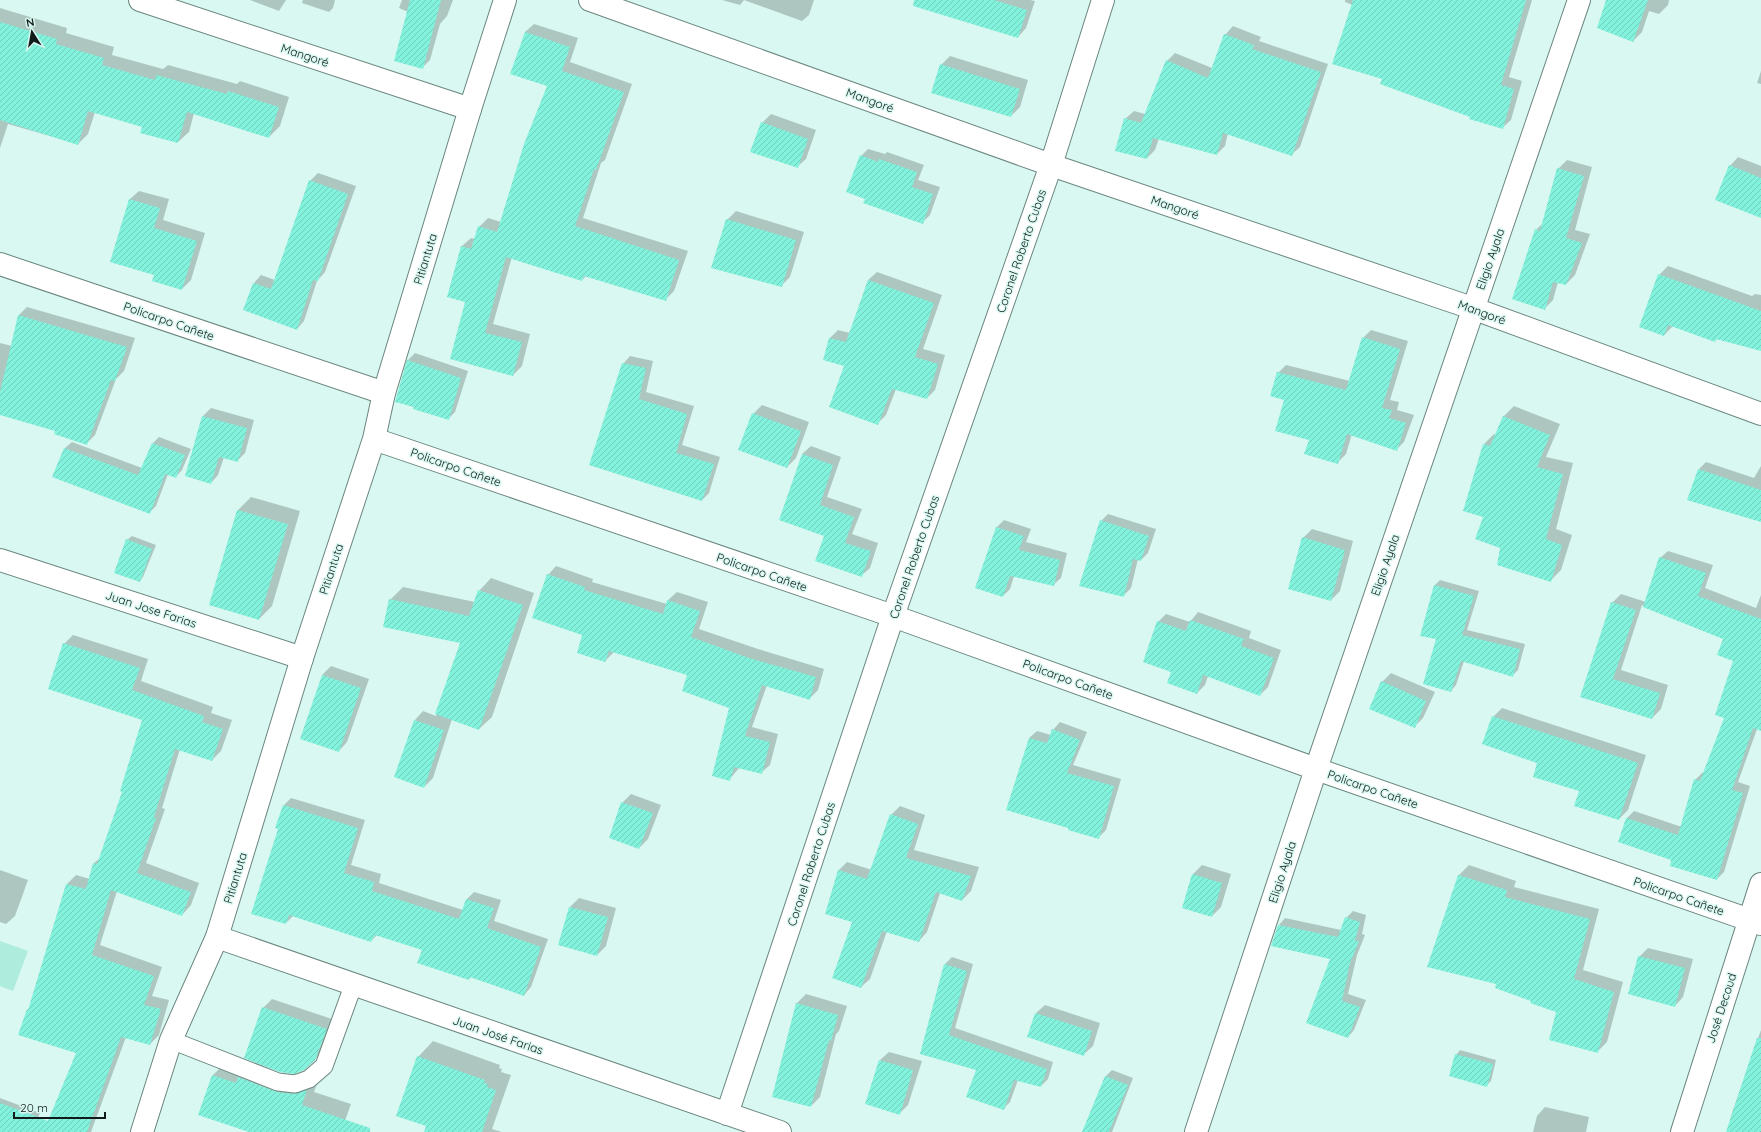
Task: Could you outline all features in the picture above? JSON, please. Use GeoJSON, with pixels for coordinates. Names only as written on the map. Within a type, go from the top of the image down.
{"type":"FeatureCollection","features":[{"type":"Feature","properties":{"kind":"street","name":"Mangoré"},"geometry":{"type":"LineString","coordinates":[[140,0],[470,110]]}},
{"type":"Feature","properties":{"kind":"street","name":"Pitiantuta"},"geometry":{"type":"LineString","coordinates":[[142,1132],[171,1040],[217,937],[302,658],[374,439],[384,393],[505,0]]}},
{"type":"Feature","properties":{"kind":"street","name":"Mangoré"},"geometry":{"type":"LineString","coordinates":[[590,0],[1051,165],[1472,308],[1761,414]]}},
{"type":"Feature","properties":{"kind":"street","name":"Coronel Roberto Cubas"},"geometry":{"type":"LineString","coordinates":[[728,1114],[893,616],[1051,165],[1103,0]]}},
{"type":"Feature","properties":{"kind":"street","name":"Eligio Ayala"},"geometry":{"type":"LineString","coordinates":[[1196,1132],[1316,769],[1472,308],[1579,0]]}},
{"type":"Feature","properties":{"kind":"street","name":"Policarpo Cañete"},"geometry":{"type":"LineString","coordinates":[[0,264],[384,393]]}},
{"type":"Feature","properties":{"kind":"street","name":"Policarpo Cañete"},"geometry":{"type":"LineString","coordinates":[[374,439],[893,616],[1316,769],[1755,922]]}},
{"type":"Feature","properties":{"kind":"street","name":"Juan Jose Farias"},"geometry":{"type":"LineString","coordinates":[[1,564],[302,658]]}},
{"type":"Feature","properties":{"kind":"street","name":"José Decoud"},"geometry":{"type":"LineString","coordinates":[[1682,1132],[1755,922],[1761,884]]}},
{"type":"Feature","properties":{"kind":"street","name":"Juan José Farias"},"geometry":{"type":"LineString","coordinates":[[217,937],[353,986],[780,1132]]}},
{"type":"Feature","properties":{"kind":"lane"},"geometry":{"type":"LineString","coordinates":[[171,1040],[278,1082],[295,1084],[309,1079],[324,1066],[353,986]]}},
{"type":"Feature","properties":{"kind":"green space"},"geometry":{"type":"Polygon","coordinates":[[[0,941],[28,951],[13,991],[0,986],[0,941]]]}},
{"type":"Feature","properties":{"kind":"building"},"geometry":{"type":"Polygon","coordinates":[[[410,0],[441,0],[423,69],[394,61],[410,0]]]}},
{"type":"Feature","properties":{"kind":"building"},"geometry":{"type":"Polygon","coordinates":[[[914,0],[994,0],[1027,10],[1018,38],[913,6],[914,0]]]}},
{"type":"Feature","properties":{"kind":"building"},"geometry":{"type":"Polygon","coordinates":[[[1353,0],[1526,0],[1501,85],[1514,89],[1503,129],[1469,119],[1470,117],[1380,84],[1382,79],[1332,64],[1353,0]]]}},
{"type":"Feature","properties":{"kind":"building"},"geometry":{"type":"Polygon","coordinates":[[[1606,0],[1648,0],[1633,42],[1597,28],[1606,0]]]}},
{"type":"Feature","properties":{"kind":"building"},"geometry":{"type":"Polygon","coordinates":[[[0,22],[57,39],[56,44],[104,58],[102,65],[155,80],[156,75],[227,94],[228,91],[279,107],[269,138],[187,112],[178,143],[140,133],[142,127],[88,111],[78,145],[0,120],[0,22]]]}},
{"type":"Feature","properties":{"kind":"building"},"geometry":{"type":"Polygon","coordinates":[[[525,32],[570,47],[562,71],[624,92],[596,170],[594,169],[575,226],[679,260],[666,301],[584,276],[582,281],[506,257],[485,333],[522,342],[513,376],[450,359],[465,302],[447,297],[461,246],[471,249],[478,226],[497,232],[524,144],[547,86],[510,74],[525,32]]]}},
{"type":"Feature","properties":{"kind":"building"},"geometry":{"type":"Polygon","coordinates":[[[1224,34],[1254,45],[1252,49],[1321,72],[1292,156],[1223,133],[1217,155],[1153,138],[1147,159],[1115,151],[1124,118],[1141,123],[1166,60],[1208,78],[1224,34]]]}},
{"type":"Feature","properties":{"kind":"building"},"geometry":{"type":"Polygon","coordinates":[[[940,64],[1020,89],[1011,117],[931,93],[940,64]]]}},
{"type":"Feature","properties":{"kind":"building"},"geometry":{"type":"Polygon","coordinates":[[[761,122],[808,139],[798,168],[750,152],[761,122]]]}},
{"type":"Feature","properties":{"kind":"building"},"geometry":{"type":"Polygon","coordinates":[[[860,155],[878,162],[879,159],[917,172],[912,187],[933,194],[923,224],[863,203],[865,199],[846,192],[860,155]]]}},
{"type":"Feature","properties":{"kind":"building"},"geometry":{"type":"Polygon","coordinates":[[[1729,165],[1761,178],[1761,218],[1715,200],[1729,165]]]}},
{"type":"Feature","properties":{"kind":"building"},"geometry":{"type":"Polygon","coordinates":[[[1557,168],[1584,176],[1566,238],[1582,243],[1566,285],[1553,282],[1545,310],[1512,299],[1535,229],[1540,231],[1557,168]]]}},
{"type":"Feature","properties":{"kind":"building"},"geometry":{"type":"Polygon","coordinates":[[[309,180],[348,194],[318,281],[313,280],[297,330],[243,310],[253,283],[271,289],[309,180]]]}},
{"type":"Feature","properties":{"kind":"building"},"geometry":{"type":"Polygon","coordinates":[[[129,199],[160,208],[154,228],[197,241],[182,290],[152,281],[154,275],[110,262],[129,199]]]}},
{"type":"Feature","properties":{"kind":"building"},"geometry":{"type":"Polygon","coordinates":[[[726,219],[796,240],[782,287],[711,268],[726,219]]]}},
{"type":"Feature","properties":{"kind":"building"},"geometry":{"type":"Polygon","coordinates":[[[1658,274],[1761,311],[1761,351],[1716,339],[1715,342],[1668,325],[1664,336],[1639,327],[1658,274]]]}},
{"type":"Feature","properties":{"kind":"building"},"geometry":{"type":"Polygon","coordinates":[[[868,280],[934,303],[915,357],[938,364],[927,399],[892,389],[878,425],[829,407],[844,366],[823,360],[829,338],[846,342],[868,280]]]}},
{"type":"Feature","properties":{"kind":"building"},"geometry":{"type":"Polygon","coordinates":[[[18,315],[127,347],[115,381],[111,380],[87,445],[54,434],[55,431],[0,415],[0,392],[18,315]]]}},
{"type":"Feature","properties":{"kind":"building"},"geometry":{"type":"Polygon","coordinates":[[[1362,337],[1400,349],[1382,408],[1392,410],[1389,418],[1406,423],[1397,451],[1347,434],[1338,464],[1304,454],[1309,440],[1275,431],[1284,400],[1270,396],[1277,372],[1346,390],[1362,337]]]}},
{"type":"Feature","properties":{"kind":"building"},"geometry":{"type":"Polygon","coordinates":[[[407,360],[461,378],[449,420],[413,409],[414,407],[395,402],[407,360]]]}},
{"type":"Feature","properties":{"kind":"building"},"geometry":{"type":"Polygon","coordinates":[[[622,363],[646,368],[639,399],[687,414],[676,453],[714,464],[702,501],[589,465],[622,363]]]}},
{"type":"Feature","properties":{"kind":"building"},"geometry":{"type":"Polygon","coordinates":[[[752,413],[801,431],[787,468],[738,450],[752,413]]]}},
{"type":"Feature","properties":{"kind":"building"},"geometry":{"type":"Polygon","coordinates":[[[202,416],[247,428],[238,462],[219,457],[211,484],[185,476],[202,416]]]}},
{"type":"Feature","properties":{"kind":"building"},"geometry":{"type":"Polygon","coordinates":[[[1503,416],[1550,435],[1537,467],[1563,474],[1546,539],[1562,545],[1551,582],[1497,565],[1500,548],[1475,539],[1483,517],[1463,511],[1483,444],[1490,446],[1503,416]]]}},
{"type":"Feature","properties":{"kind":"building"},"geometry":{"type":"Polygon","coordinates":[[[152,443],[185,455],[176,478],[165,474],[150,514],[52,477],[64,448],[138,475],[152,443]]]}},
{"type":"Feature","properties":{"kind":"building"},"geometry":{"type":"Polygon","coordinates":[[[802,454],[833,465],[820,505],[854,517],[845,543],[871,551],[862,577],[815,561],[824,536],[779,520],[802,454]]]}},
{"type":"Feature","properties":{"kind":"building"},"geometry":{"type":"Polygon","coordinates":[[[1698,469],[1761,490],[1761,522],[1687,500],[1698,469]]]}},
{"type":"Feature","properties":{"kind":"building"},"geometry":{"type":"Polygon","coordinates":[[[237,510],[288,524],[259,620],[209,605],[237,510]]]}},
{"type":"Feature","properties":{"kind":"building"},"geometry":{"type":"Polygon","coordinates":[[[1100,520],[1149,536],[1141,561],[1133,559],[1124,597],[1079,586],[1100,520]]]}},
{"type":"Feature","properties":{"kind":"building"},"geometry":{"type":"Polygon","coordinates":[[[996,527],[1024,536],[1019,550],[1060,560],[1054,586],[1010,576],[1003,597],[975,588],[996,527]]]}},
{"type":"Feature","properties":{"kind":"building"},"geometry":{"type":"Polygon","coordinates":[[[1302,537],[1345,550],[1331,601],[1288,589],[1302,537]]]}},
{"type":"Feature","properties":{"kind":"building"},"geometry":{"type":"Polygon","coordinates":[[[126,539],[152,549],[140,582],[114,573],[126,539]]]}},
{"type":"Feature","properties":{"kind":"building"},"geometry":{"type":"Polygon","coordinates":[[[1659,557],[1706,573],[1698,596],[1761,619],[1761,731],[1753,728],[1732,790],[1743,793],[1717,880],[1670,866],[1671,860],[1618,842],[1626,818],[1678,835],[1694,779],[1700,781],[1724,718],[1715,715],[1733,661],[1717,655],[1723,639],[1643,607],[1659,557]]]}},
{"type":"Feature","properties":{"kind":"building"},"geometry":{"type":"Polygon","coordinates":[[[547,574],[585,587],[584,590],[663,614],[667,600],[700,611],[691,637],[749,658],[816,677],[810,700],[762,685],[745,736],[770,742],[762,774],[734,767],[730,781],[712,776],[729,708],[682,691],[687,675],[609,651],[605,662],[577,653],[582,635],[532,618],[547,574]]]}},
{"type":"Feature","properties":{"kind":"building"},"geometry":{"type":"Polygon","coordinates":[[[1434,585],[1474,596],[1462,635],[1520,649],[1513,677],[1461,661],[1451,692],[1423,684],[1436,639],[1420,636],[1434,585]]]}},
{"type":"Feature","properties":{"kind":"building"},"geometry":{"type":"Polygon","coordinates":[[[478,590],[523,605],[479,730],[435,714],[460,643],[383,627],[389,599],[469,616],[478,590]]]}},
{"type":"Feature","properties":{"kind":"building"},"geometry":{"type":"Polygon","coordinates":[[[1611,602],[1636,610],[1613,679],[1660,693],[1652,719],[1580,697],[1611,602]]]}},
{"type":"Feature","properties":{"kind":"building"},"geometry":{"type":"Polygon","coordinates":[[[1190,620],[1244,639],[1241,646],[1274,658],[1260,696],[1203,675],[1197,694],[1167,683],[1171,672],[1143,662],[1157,621],[1186,631],[1190,620]]]}},
{"type":"Feature","properties":{"kind":"building"},"geometry":{"type":"Polygon","coordinates":[[[63,643],[140,668],[132,690],[204,716],[202,722],[223,729],[212,761],[175,749],[154,817],[156,818],[137,873],[191,892],[182,916],[111,890],[92,955],[154,976],[144,1005],[161,1009],[150,1045],[121,1037],[87,1132],[0,1132],[0,1103],[48,1121],[76,1053],[18,1035],[27,1009],[28,1010],[66,884],[86,889],[93,863],[97,864],[122,792],[120,791],[142,720],[48,689],[63,643]]]}},
{"type":"Feature","properties":{"kind":"building"},"geometry":{"type":"Polygon","coordinates":[[[322,675],[361,688],[339,752],[300,739],[322,675]]]}},
{"type":"Feature","properties":{"kind":"building"},"geometry":{"type":"Polygon","coordinates":[[[1381,681],[1426,701],[1415,728],[1369,709],[1381,681]]]}},
{"type":"Feature","properties":{"kind":"building"},"geometry":{"type":"Polygon","coordinates":[[[1492,716],[1638,763],[1619,820],[1574,806],[1579,791],[1533,777],[1537,763],[1482,744],[1492,716]]]}},
{"type":"Feature","properties":{"kind":"building"},"geometry":{"type":"Polygon","coordinates":[[[414,720],[444,730],[424,788],[394,777],[414,720]]]}},
{"type":"Feature","properties":{"kind":"building"},"geometry":{"type":"Polygon","coordinates":[[[1052,729],[1080,740],[1067,773],[1114,786],[1099,839],[1068,830],[1068,828],[1006,810],[1029,738],[1047,743],[1052,729]]]}},
{"type":"Feature","properties":{"kind":"building"},"geometry":{"type":"Polygon","coordinates":[[[621,802],[653,813],[639,849],[609,838],[621,802]]]}},
{"type":"Feature","properties":{"kind":"building"},"geometry":{"type":"Polygon","coordinates":[[[283,805],[358,828],[344,873],[374,882],[372,891],[459,919],[466,899],[494,908],[487,928],[541,947],[524,996],[470,977],[469,980],[417,963],[422,950],[375,935],[371,942],[289,915],[286,924],[251,914],[278,829],[275,828],[283,805]]]}},
{"type":"Feature","properties":{"kind":"building"},"geometry":{"type":"Polygon","coordinates":[[[890,814],[918,824],[906,858],[971,876],[962,901],[936,892],[919,942],[882,931],[861,988],[832,978],[852,922],[825,914],[838,870],[867,879],[890,814]]]}},
{"type":"Feature","properties":{"kind":"building"},"geometry":{"type":"Polygon","coordinates":[[[1192,874],[1222,883],[1212,917],[1182,908],[1192,874]]]}},
{"type":"Feature","properties":{"kind":"building"},"geometry":{"type":"Polygon","coordinates":[[[1458,875],[1507,890],[1505,897],[1590,919],[1574,979],[1614,992],[1598,1053],[1549,1040],[1556,1012],[1495,988],[1496,984],[1427,967],[1458,875]]]}},
{"type":"Feature","properties":{"kind":"building"},"geometry":{"type":"Polygon","coordinates":[[[569,907],[608,917],[597,956],[558,945],[569,907]]]}},
{"type":"Feature","properties":{"kind":"building"},"geometry":{"type":"Polygon","coordinates":[[[1345,917],[1360,922],[1355,941],[1359,941],[1350,963],[1342,1001],[1360,1007],[1348,1038],[1306,1023],[1330,959],[1271,946],[1278,925],[1338,937],[1345,917]]]}},
{"type":"Feature","properties":{"kind":"building"},"geometry":{"type":"Polygon","coordinates":[[[1638,956],[1685,968],[1675,1007],[1628,994],[1638,956]]]}},
{"type":"Feature","properties":{"kind":"building"},"geometry":{"type":"Polygon","coordinates":[[[944,964],[967,971],[949,1035],[1047,1069],[1041,1087],[1014,1080],[1004,1110],[966,1097],[976,1070],[920,1054],[944,964]]]}},
{"type":"Feature","properties":{"kind":"building"},"geometry":{"type":"Polygon","coordinates":[[[796,1003],[838,1015],[831,1041],[829,1040],[811,1107],[772,1097],[796,1003]]]}},
{"type":"Feature","properties":{"kind":"building"},"geometry":{"type":"Polygon","coordinates":[[[262,1007],[327,1029],[315,1060],[304,1070],[294,1074],[280,1072],[244,1058],[262,1007]]]}},
{"type":"Feature","properties":{"kind":"building"},"geometry":{"type":"Polygon","coordinates":[[[1035,1013],[1092,1031],[1084,1056],[1027,1037],[1035,1013]]]}},
{"type":"Feature","properties":{"kind":"building"},"geometry":{"type":"Polygon","coordinates":[[[1757,1038],[1761,1038],[1761,1132],[1726,1132],[1757,1038]]]}},
{"type":"Feature","properties":{"kind":"building"},"geometry":{"type":"Polygon","coordinates":[[[1455,1054],[1493,1064],[1487,1087],[1449,1076],[1455,1054]]]}},
{"type":"Feature","properties":{"kind":"building"},"geometry":{"type":"Polygon","coordinates":[[[417,1056],[485,1080],[484,1083],[488,1084],[487,1087],[496,1090],[482,1132],[424,1132],[426,1126],[396,1116],[417,1056]]]}},
{"type":"Feature","properties":{"kind":"building"},"geometry":{"type":"Polygon","coordinates":[[[879,1060],[913,1070],[900,1115],[865,1104],[879,1060]]]}},
{"type":"Feature","properties":{"kind":"building"},"geometry":{"type":"Polygon","coordinates":[[[212,1075],[236,1083],[238,1077],[277,1092],[294,1094],[307,1090],[302,1105],[370,1128],[370,1132],[249,1132],[198,1115],[212,1075]]]}},
{"type":"Feature","properties":{"kind":"building"},"geometry":{"type":"Polygon","coordinates":[[[1105,1076],[1128,1085],[1109,1132],[1082,1132],[1105,1076]]]}}]}
